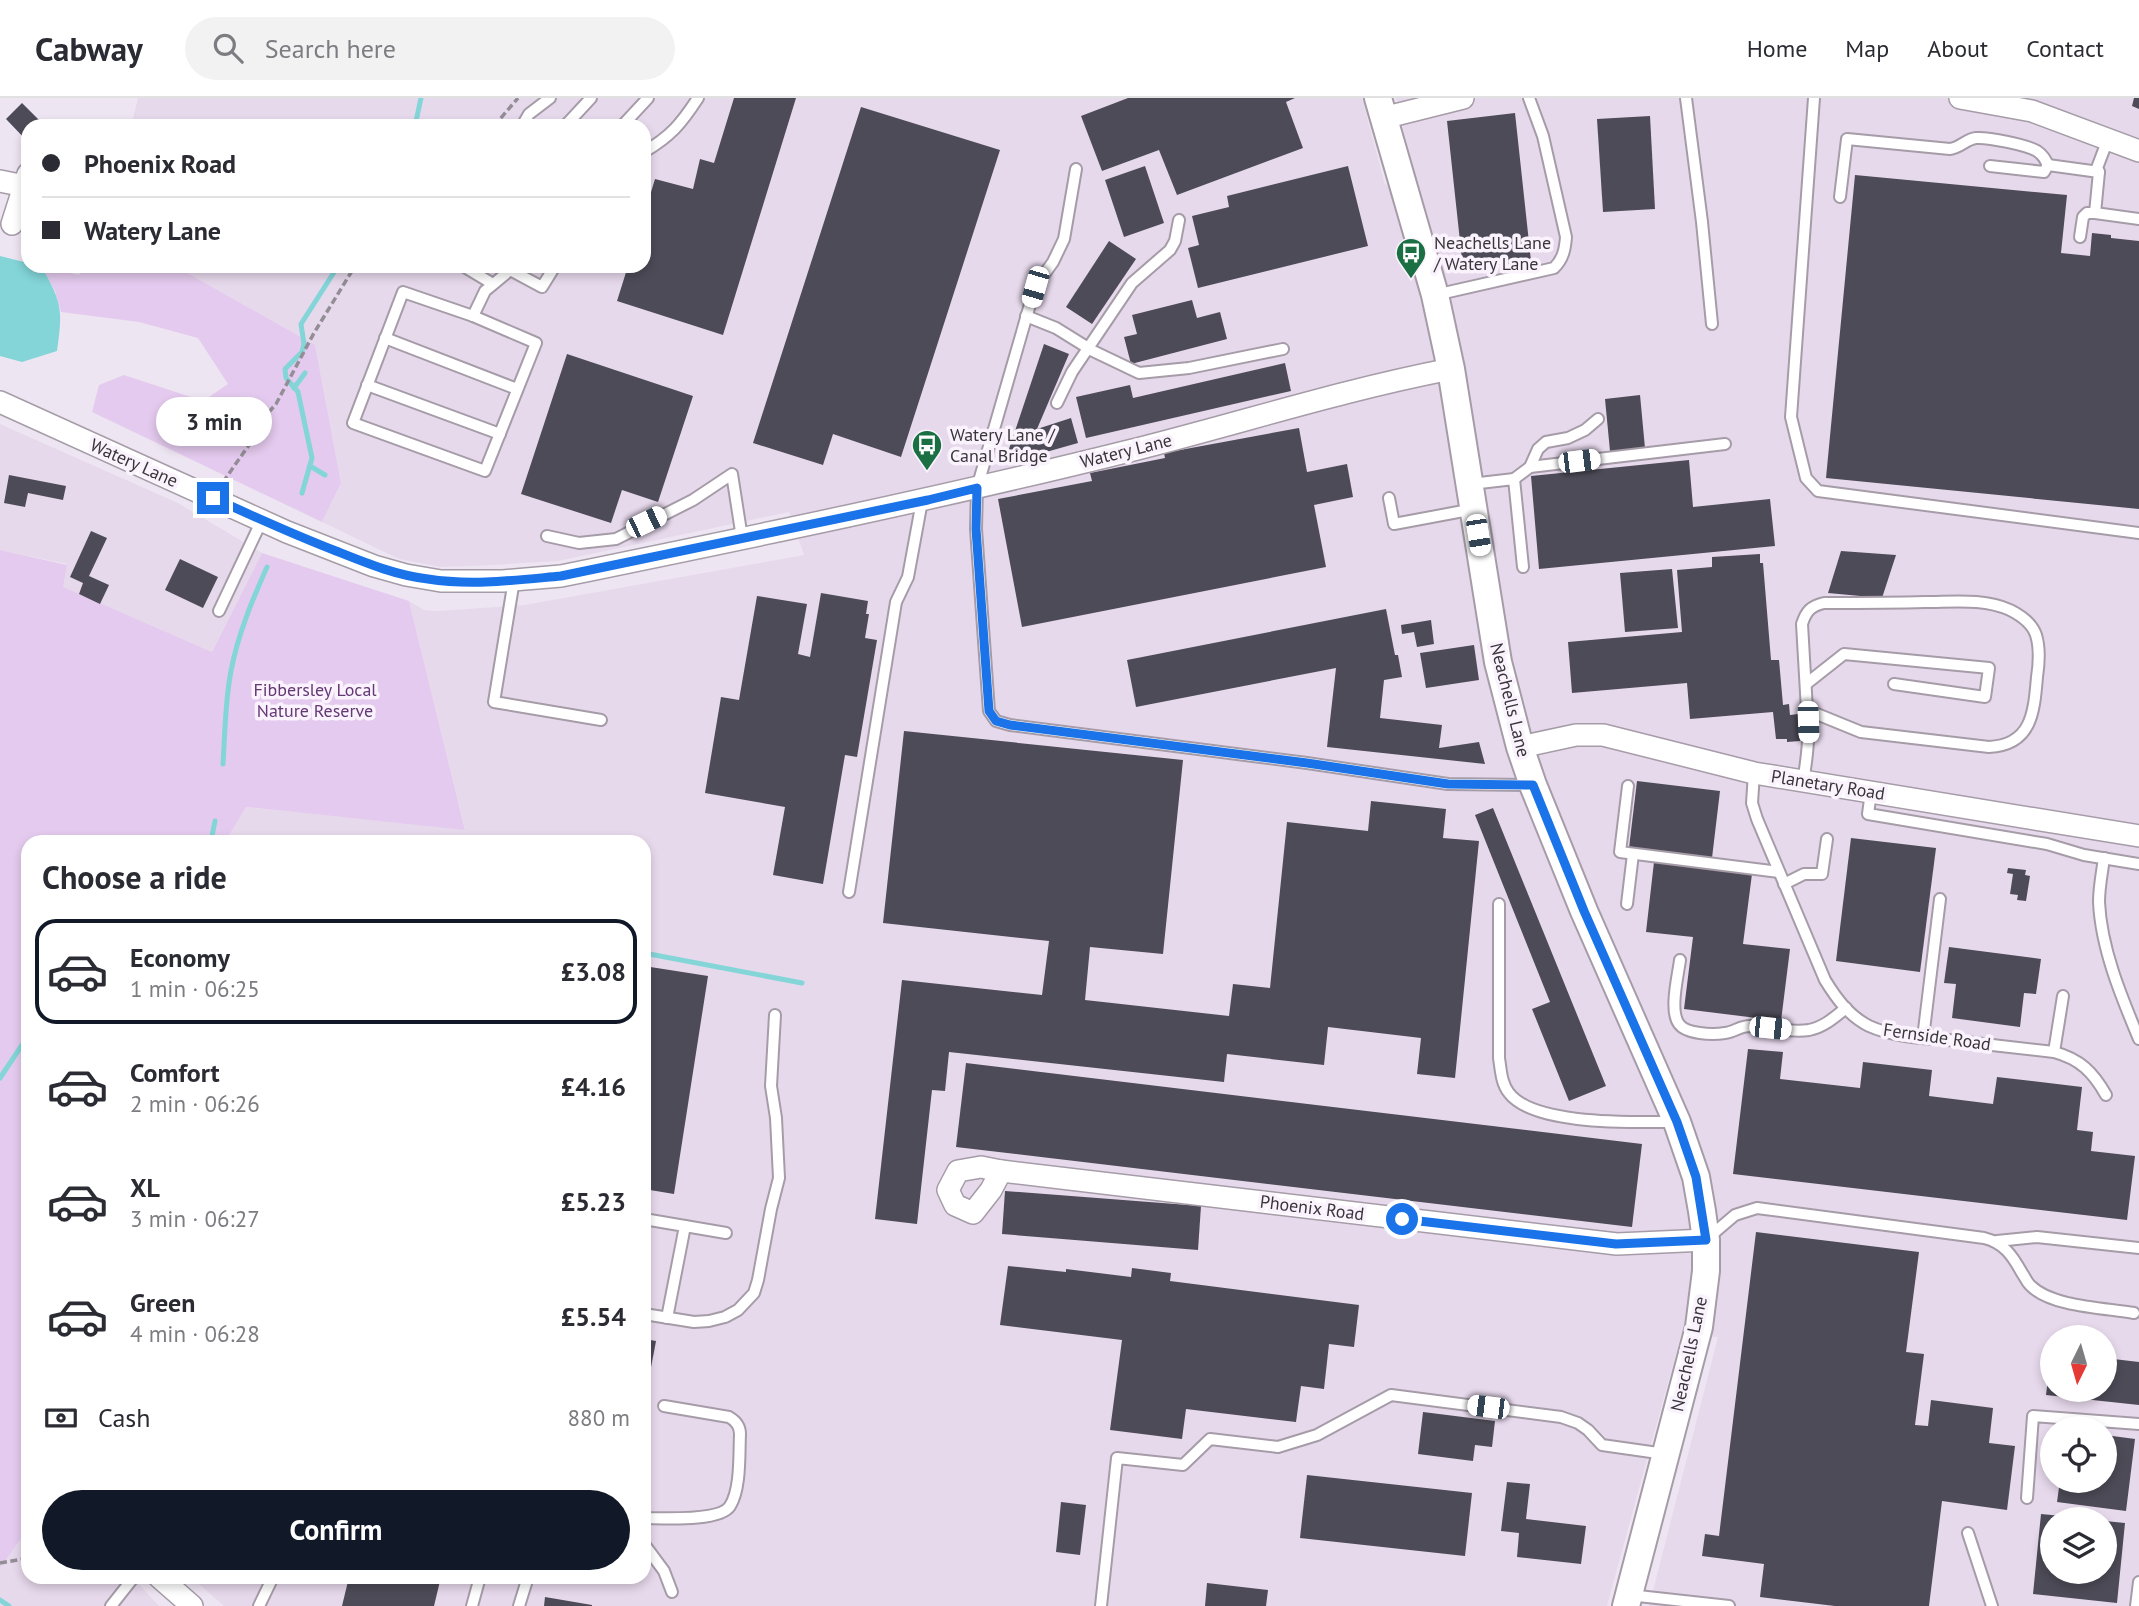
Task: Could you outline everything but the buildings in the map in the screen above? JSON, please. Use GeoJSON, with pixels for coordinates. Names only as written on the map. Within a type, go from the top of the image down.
{"type":"FeatureCollection","features":[{"type":"Feature","properties":{"kind":"street"},"geometry":{"type":"LineString","coordinates":[[1380,108],[1463,98]]}},
{"type":"Feature","properties":{"kind":"street"},"geometry":{"type":"LineString","coordinates":[[1960,98],[2032,111],[2139,151]]}},
{"type":"Feature","properties":{"kind":"street","name":"Neachells Lane"},"geometry":{"type":"LineString","coordinates":[[1380,108],[1434,295],[1451,369],[1498,662],[1520,747],[1584,911],[1677,1122],[1696,1177],[1706,1240],[1706,1271],[1699,1326],[1628,1601]]}},
{"type":"Feature","properties":{"kind":"street"},"geometry":{"type":"LineString","coordinates":[[0,181],[21,180]]}},
{"type":"Feature","properties":{"kind":"street"},"geometry":{"type":"LineString","coordinates":[[12,224],[21,196]]}},
{"type":"Feature","properties":{"kind":"street","name":"Watery Lane"},"geometry":{"type":"LineString","coordinates":[[0,402],[262,520],[374,566],[441,581],[513,580],[561,576],[922,501],[1132,450],[1385,381],[1451,369]]}},
{"type":"Feature","properties":{"kind":"street","name":"Planetary Road"},"geometry":{"type":"LineString","coordinates":[[1520,747],[1576,735],[1603,735],[1754,773],[2139,836]]}},
{"type":"Feature","properties":{"kind":"street","name":"Phoenix Road"},"geometry":{"type":"LineString","coordinates":[[1001,1171],[1616,1244],[1706,1240]]}},
{"type":"Feature","properties":{"kind":"street"},"geometry":{"type":"LineString","coordinates":[[167,1584],[192,1606]]}},
{"type":"Feature","properties":{"kind":"lane"},"geometry":{"type":"LineString","coordinates":[[526,119],[550,98]]}},
{"type":"Feature","properties":{"kind":"lane"},"geometry":{"type":"LineString","coordinates":[[572,119],[591,98]]}},
{"type":"Feature","properties":{"kind":"lane"},"geometry":{"type":"LineString","coordinates":[[629,119],[649,98]]}},
{"type":"Feature","properties":{"kind":"lane"},"geometry":{"type":"LineString","coordinates":[[651,148],[675,131],[698,98]]}},
{"type":"Feature","properties":{"kind":"lane"},"geometry":{"type":"LineString","coordinates":[[1434,295],[1554,268],[1561,261],[1566,237],[1542,136],[1529,98]]}},
{"type":"Feature","properties":{"kind":"lane"},"geometry":{"type":"LineString","coordinates":[[1686,98],[1712,324]]}},
{"type":"Feature","properties":{"kind":"lane"},"geometry":{"type":"LineString","coordinates":[[1814,98],[1791,417],[1806,478],[1818,491],[2139,533]]}},
{"type":"Feature","properties":{"kind":"lane"},"geometry":{"type":"LineString","coordinates":[[1840,197],[1847,139],[1957,149],[1976,138],[1987,139],[2036,150],[2048,165],[2044,172],[1990,166]]}},
{"type":"Feature","properties":{"kind":"lane"},"geometry":{"type":"LineString","coordinates":[[2095,213],[2098,168],[2108,139]]}},
{"type":"Feature","properties":{"kind":"lane"},"geometry":{"type":"LineString","coordinates":[[2048,165],[2099,172]]}},
{"type":"Feature","properties":{"kind":"lane"},"geometry":{"type":"LineString","coordinates":[[1076,169],[1064,239],[1053,262],[1035,287],[977,488],[976,529],[989,711],[996,721],[1448,784],[1533,785]]}},
{"type":"Feature","properties":{"kind":"lane"},"geometry":{"type":"LineString","coordinates":[[2080,236],[2083,217],[2087,213],[2139,219]]}},
{"type":"Feature","properties":{"kind":"lane"},"geometry":{"type":"LineString","coordinates":[[1057,403],[1072,372],[1132,283],[1170,250],[1175,241],[1178,220]]}},
{"type":"Feature","properties":{"kind":"lane"},"geometry":{"type":"LineString","coordinates":[[477,273],[493,284]]}},
{"type":"Feature","properties":{"kind":"lane"},"geometry":{"type":"LineString","coordinates":[[473,316],[485,291],[507,273]]}},
{"type":"Feature","properties":{"kind":"lane"},"geometry":{"type":"LineString","coordinates":[[521,273],[542,287],[551,273]]}},
{"type":"Feature","properties":{"kind":"lane"},"geometry":{"type":"LineString","coordinates":[[403,292],[473,316],[536,343],[485,471],[353,423],[403,292]]}},
{"type":"Feature","properties":{"kind":"lane"},"geometry":{"type":"LineString","coordinates":[[1026,316],[1056,328],[1088,348],[1139,373],[1189,368],[1283,349]]}},
{"type":"Feature","properties":{"kind":"lane"},"geometry":{"type":"LineString","coordinates":[[385,338],[517,389]]}},
{"type":"Feature","properties":{"kind":"lane"},"geometry":{"type":"LineString","coordinates":[[367,385],[500,434]]}},
{"type":"Feature","properties":{"kind":"lane"},"geometry":{"type":"LineString","coordinates":[[1390,498],[1394,524],[1472,496],[1514,479],[1530,467],[1538,449],[1546,442],[1568,438],[1585,430],[1598,419]]}},
{"type":"Feature","properties":{"kind":"lane"},"geometry":{"type":"LineString","coordinates":[[1530,467],[1725,444]]}},
{"type":"Feature","properties":{"kind":"lane"},"geometry":{"type":"LineString","coordinates":[[547,536],[579,543],[616,539],[693,500],[732,474],[741,538]]}},
{"type":"Feature","properties":{"kind":"lane"},"geometry":{"type":"LineString","coordinates":[[1514,479],[1523,567]]}},
{"type":"Feature","properties":{"kind":"lane"},"geometry":{"type":"LineString","coordinates":[[849,892],[896,602],[908,577],[922,501]]}},
{"type":"Feature","properties":{"kind":"lane"},"geometry":{"type":"LineString","coordinates":[[219,611],[262,520]]}},
{"type":"Feature","properties":{"kind":"lane"},"geometry":{"type":"LineString","coordinates":[[513,580],[494,702],[601,720]]}},
{"type":"Feature","properties":{"kind":"lane"},"geometry":{"type":"LineString","coordinates":[[1803,782],[1809,737],[1807,710],[1802,624],[1810,608],[1824,603],[1972,602],[2008,609],[2030,624],[2036,634],[2039,664],[2033,713],[2021,735],[2002,746],[1989,747],[1861,732],[1807,710]]}},
{"type":"Feature","properties":{"kind":"lane"},"geometry":{"type":"LineString","coordinates":[[1806,684],[1844,654],[1989,668],[1985,697],[1894,684]]}},
{"type":"Feature","properties":{"kind":"lane","name":"Fernside Road"},"geometry":{"type":"LineString","coordinates":[[1754,773],[1752,803],[1779,872],[1825,980],[1846,1008],[1867,1025],[1886,1032],[2069,1056],[2084,1065],[2106,1095]]}},
{"type":"Feature","properties":{"kind":"lane"},"geometry":{"type":"LineString","coordinates":[[1628,786],[1620,852],[1779,872]]}},
{"type":"Feature","properties":{"kind":"lane"},"geometry":{"type":"LineString","coordinates":[[1871,792],[1868,814],[2047,844],[2100,858],[2139,864]]}},
{"type":"Feature","properties":{"kind":"lane"},"geometry":{"type":"LineString","coordinates":[[2100,830],[2099,903],[2105,943],[2139,1039]]}},
{"type":"Feature","properties":{"kind":"lane"},"geometry":{"type":"LineString","coordinates":[[1784,884],[1804,874],[1822,874],[1827,839]]}},
{"type":"Feature","properties":{"kind":"lane"},"geometry":{"type":"LineString","coordinates":[[1627,904],[1633,854]]}},
{"type":"Feature","properties":{"kind":"lane"},"geometry":{"type":"LineString","coordinates":[[1923,1038],[1940,899]]}},
{"type":"Feature","properties":{"kind":"lane"},"geometry":{"type":"LineString","coordinates":[[1499,904],[1499,1058],[1502,1079],[1511,1097],[1537,1112],[1617,1123],[1677,1122]]}},
{"type":"Feature","properties":{"kind":"lane"},"geometry":{"type":"LineString","coordinates":[[1680,960],[1674,1011],[1681,1027],[1689,1031],[1728,1033],[1746,1026],[1793,1031],[1811,1030],[1829,1022],[1846,1008]]}},
{"type":"Feature","properties":{"kind":"lane"},"geometry":{"type":"LineString","coordinates":[[2054,1052],[2063,996]]}},
{"type":"Feature","properties":{"kind":"lane"},"geometry":{"type":"LineString","coordinates":[[651,1315],[694,1322],[709,1321],[738,1310],[754,1293],[779,1178],[776,1118],[771,1086],[775,1015]]}},
{"type":"Feature","properties":{"kind":"lane"},"geometry":{"type":"LineString","coordinates":[[1706,1240],[1735,1214],[1757,1208],[1997,1241],[2037,1237],[2139,1248]]}},
{"type":"Feature","properties":{"kind":"lane"},"geometry":{"type":"LineString","coordinates":[[651,1220],[726,1233]]}},
{"type":"Feature","properties":{"kind":"lane"},"geometry":{"type":"LineString","coordinates":[[667,1318],[685,1226]]}},
{"type":"Feature","properties":{"kind":"lane"},"geometry":{"type":"LineString","coordinates":[[1997,1241],[2006,1248],[2030,1286],[2042,1294],[2060,1301],[2134,1313]]}},
{"type":"Feature","properties":{"kind":"lane"},"geometry":{"type":"LineString","coordinates":[[1101,1606],[1117,1458],[1183,1465],[1210,1439],[1278,1447],[1317,1435],[1391,1395],[1562,1417],[1588,1430],[1602,1445],[1665,1454]]}},
{"type":"Feature","properties":{"kind":"lane"},"geometry":{"type":"LineString","coordinates":[[651,1518],[718,1513],[731,1505],[737,1486],[740,1434],[738,1424],[729,1418],[664,1406]]}},
{"type":"Feature","properties":{"kind":"lane"},"geometry":{"type":"LineString","coordinates":[[2027,1498],[2033,1416],[2139,1424]]}},
{"type":"Feature","properties":{"kind":"lane"},"geometry":{"type":"LineString","coordinates":[[1968,1533],[1992,1606]]}},
{"type":"Feature","properties":{"kind":"lane"},"geometry":{"type":"LineString","coordinates":[[651,1553],[664,1571],[672,1592]]}},
{"type":"Feature","properties":{"kind":"lane"},"geometry":{"type":"LineString","coordinates":[[2136,1606],[2139,1581]]}},
{"type":"Feature","properties":{"kind":"lane"},"geometry":{"type":"LineString","coordinates":[[111,1606],[128,1584]]}},
{"type":"Feature","properties":{"kind":"lane"},"geometry":{"type":"LineString","coordinates":[[260,1606],[270,1584]]}},
{"type":"Feature","properties":{"kind":"lane"},"geometry":{"type":"LineString","coordinates":[[472,1606],[478,1584]]}},
{"type":"Feature","properties":{"kind":"lane"},"geometry":{"type":"LineString","coordinates":[[519,1606],[526,1584]]}},
{"type":"Feature","properties":{"kind":"lane"},"geometry":{"type":"LineString","coordinates":[[1628,1601],[1729,1606]]}},
{"type":"Feature","properties":{"kind":"path"},"geometry":{"type":"LineString","coordinates":[[500,119],[518,98]]}},
{"type":"Feature","properties":{"kind":"path"},"geometry":{"type":"LineString","coordinates":[[222,483],[256,435],[261,421],[276,404],[314,333],[351,273]]}},
{"type":"Feature","properties":{"kind":"path"},"geometry":{"type":"LineString","coordinates":[[0,1563],[21,1559]]}},
{"type":"Feature","properties":{"kind":"shaded area"},"geometry":{"type":"Polygon","coordinates":[[[138,98],[1362,98],[1385,185],[1414,175],[1396,98],[2139,98],[2139,1606],[1649,1606],[1718,1337],[1681,1335],[1607,1606],[224,1606],[199,1584],[651,1584],[651,835],[229,835],[245,807],[465,829],[409,601],[424,610],[437,611],[524,605],[804,555],[789,512],[558,561],[440,567],[399,559],[322,522],[341,483],[315,345],[187,273],[651,273],[651,119],[133,119],[138,98]]]}},
{"type":"Feature","properties":{"kind":"shaded area"},"geometry":{"type":"Polygon","coordinates":[[[0,424],[178,503],[262,553],[212,652],[62,587],[67,564],[0,550],[0,424]]]}},
{"type":"Feature","properties":{"kind":"shaded area"},"geometry":{"type":"Polygon","coordinates":[[[21,1539],[21,1584],[139,1584],[159,1606],[0,1606],[0,1568],[21,1539]]]}},
{"type":"Feature","properties":{"kind":"green space"},"geometry":{"type":"Polygon","coordinates":[[[45,273],[187,273],[315,345],[341,483],[322,522],[92,412],[99,385],[124,375],[203,401],[228,384],[198,338],[139,322],[61,312],[55,291],[45,273]]]}},
{"type":"Feature","properties":{"kind":"green space","name":"Fibbersley Local Nature Reserve"},"geometry":{"type":"Polygon","coordinates":[[[0,550],[67,565],[63,587],[212,652],[262,553],[409,601],[465,830],[246,807],[229,835],[21,835],[21,1539],[0,1568],[0,550]]]}},
{"type":"Feature","properties":{"kind":"water"},"geometry":{"type":"Polygon","coordinates":[[[0,256],[21,261],[21,273],[45,273],[57,298],[60,325],[57,351],[22,362],[0,356],[0,256]]]}},
{"type":"Feature","properties":{"kind":"waterway"},"geometry":{"type":"LineString","coordinates":[[416,119],[421,98]]}},
{"type":"Feature","properties":{"kind":"waterway"},"geometry":{"type":"LineString","coordinates":[[302,493],[312,458],[298,392],[286,378],[285,369],[302,352],[304,344],[301,324],[334,273]]}},
{"type":"Feature","properties":{"kind":"waterway"},"geometry":{"type":"LineString","coordinates":[[294,388],[305,373]]}},
{"type":"Feature","properties":{"kind":"waterway"},"geometry":{"type":"LineString","coordinates":[[310,466],[325,475]]}},
{"type":"Feature","properties":{"kind":"waterway"},"geometry":{"type":"LineString","coordinates":[[223,764],[228,694],[234,657],[246,618],[267,567]]}},
{"type":"Feature","properties":{"kind":"waterway"},"geometry":{"type":"LineString","coordinates":[[212,835],[215,821]]}},
{"type":"Feature","properties":{"kind":"waterway"},"geometry":{"type":"LineString","coordinates":[[651,954],[802,983]]}},
{"type":"Feature","properties":{"kind":"waterway"},"geometry":{"type":"LineString","coordinates":[[0,1078],[21,1046]]}},
{"type":"Feature","properties":{"kind":"waterway"},"geometry":{"type":"LineString","coordinates":[[0,1600],[9,1606]]}},
{"type":"Feature","properties":{"kind":"place","name":"Neachells Lane / Watery Lane"},"geometry":{"type":"Point","coordinates":[1411,280]}},
{"type":"Feature","properties":{"kind":"place","name":"Watery Lane / Canal Bridge"},"geometry":{"type":"Point","coordinates":[927,472]}},
{"type":"Feature","properties":{"kind":"route"},"geometry":{"type":"LineString","coordinates":[[213,498],[374,566],[427,579],[468,582],[561,576],[977,488],[976,529],[989,711],[996,721],[1448,784],[1533,785],[1584,911],[1677,1122],[1696,1177],[1706,1240],[1616,1244],[1402,1219]]}}]}
